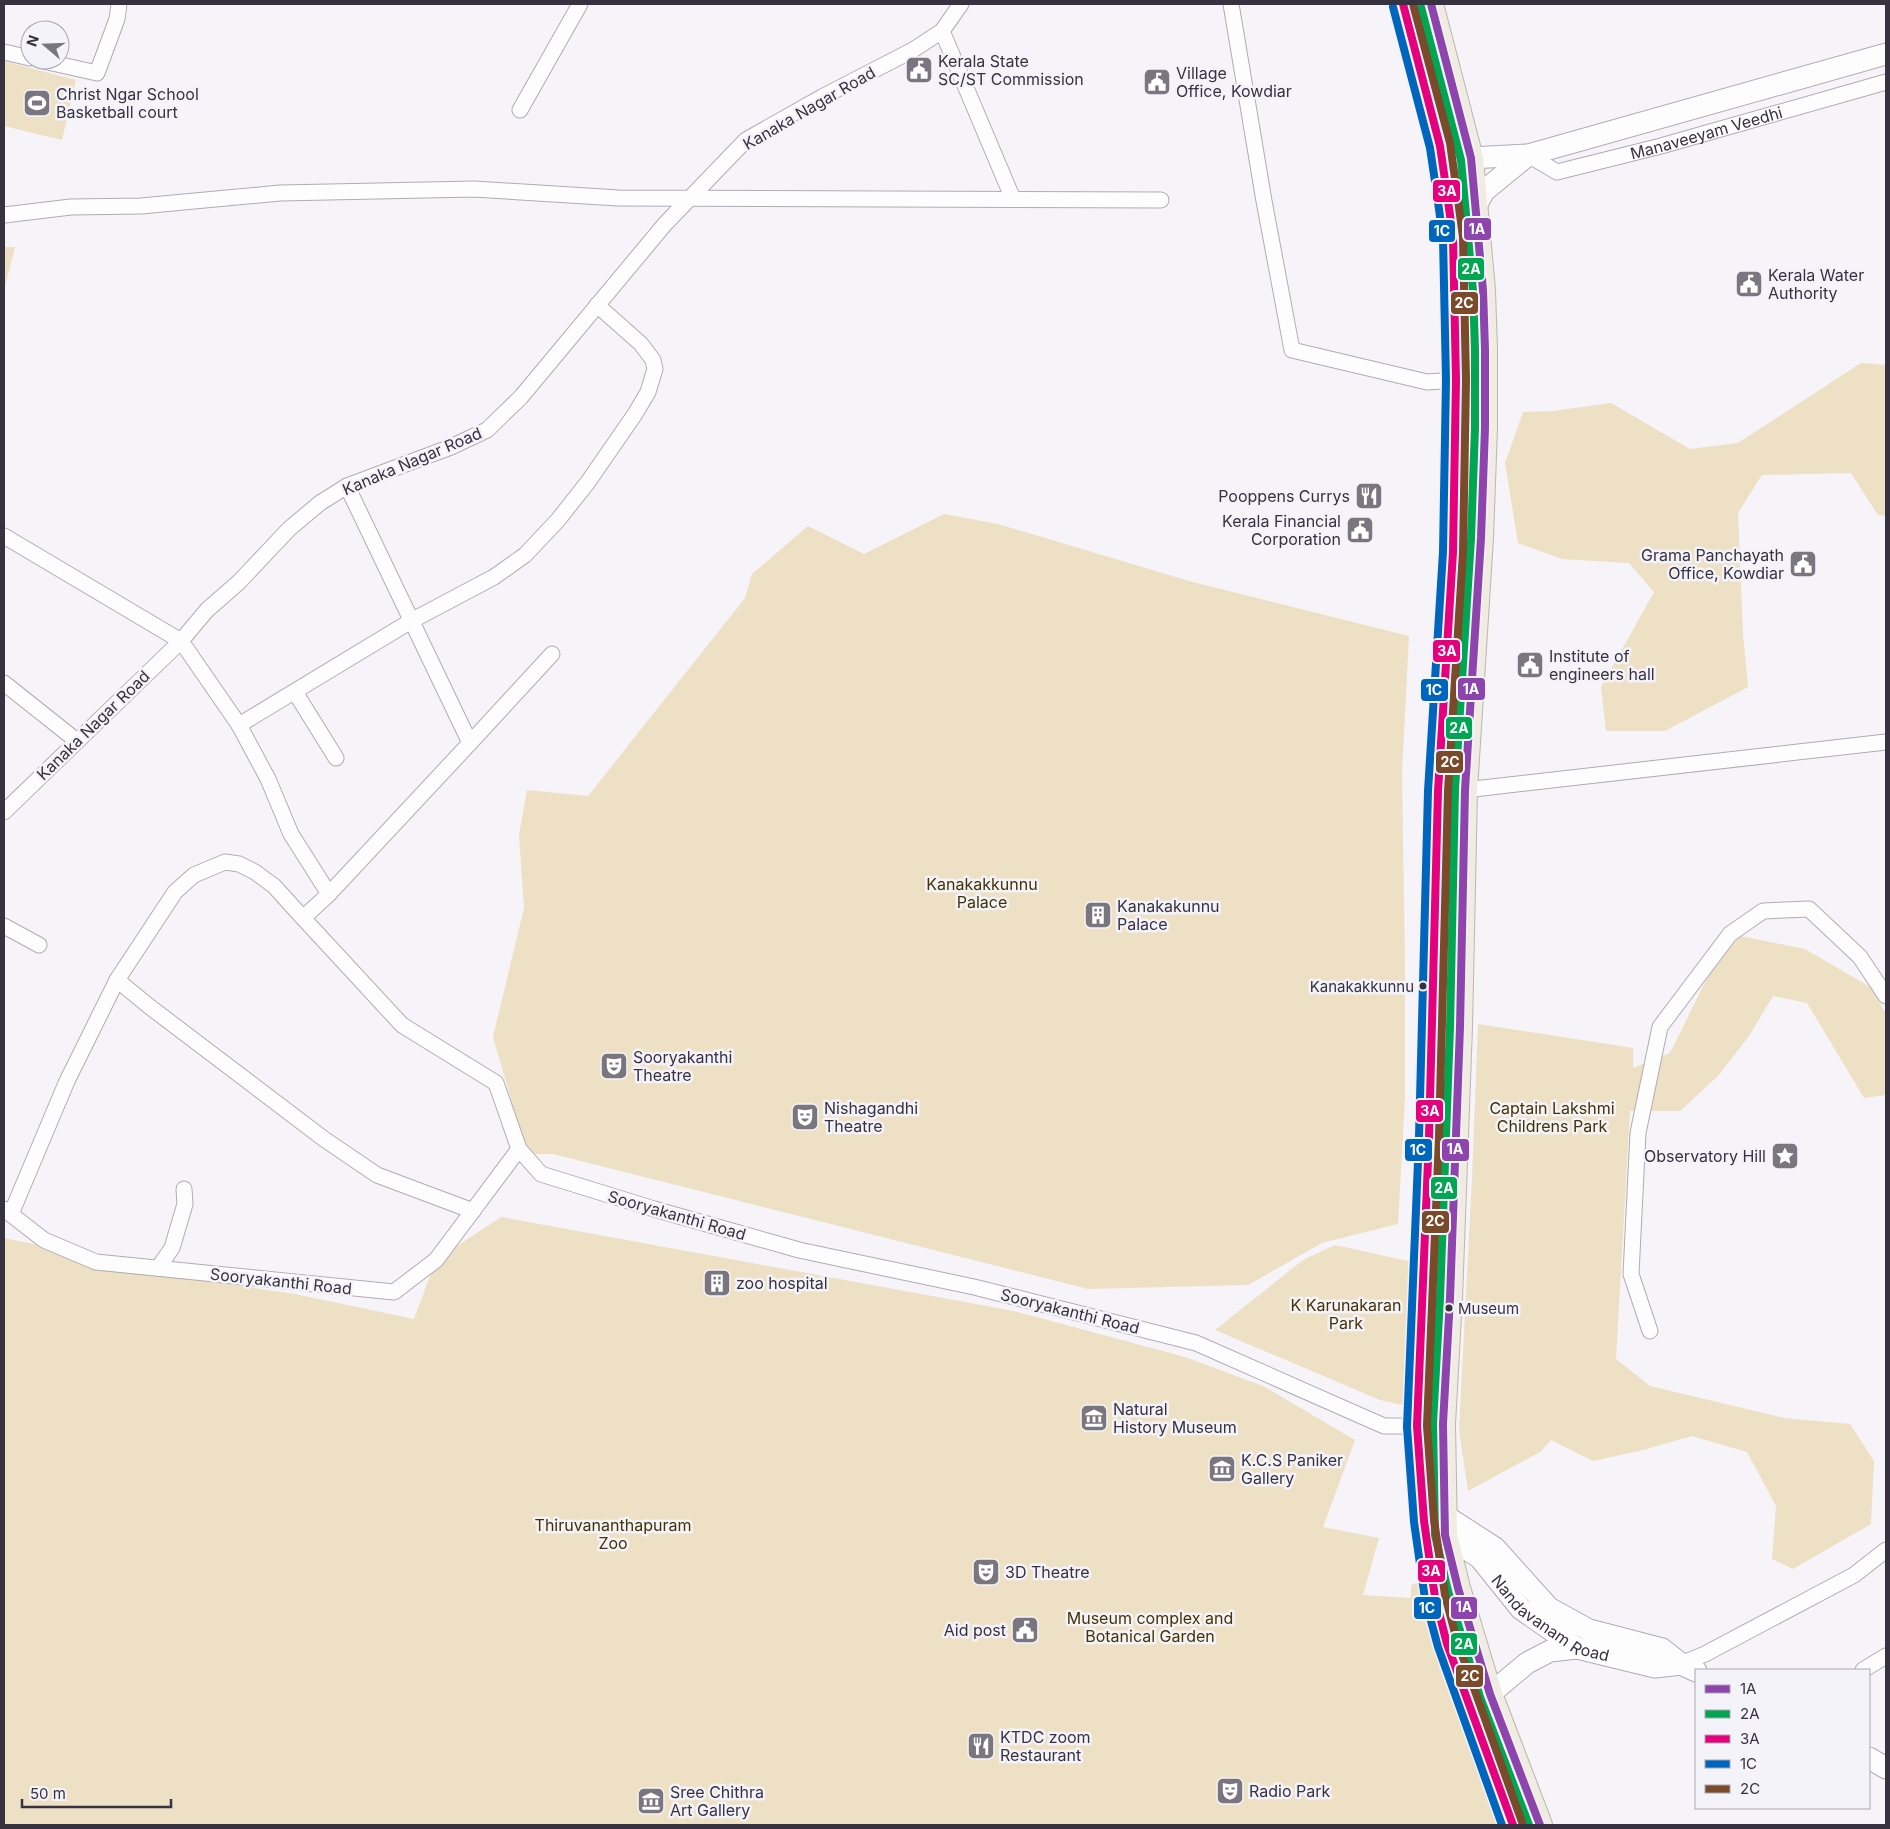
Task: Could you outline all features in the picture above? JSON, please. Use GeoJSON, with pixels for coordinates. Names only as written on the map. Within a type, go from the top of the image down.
{"type":"FeatureCollection","features":[{"type":"Feature","properties":{"kind":"main road"},"geometry":{"type":"LineString","coordinates":[[1403,4],[1444,168],[1453,237],[1456,380],[1453,552],[1438,791],[1429,1136],[1417,1426],[1438,1524],[1490,1694],[1540,1825]]}},
{"type":"Feature","properties":{"kind":"main road"},"geometry":{"type":"LineString","coordinates":[[1431,4],[1471,158],[1483,290],[1486,428],[1465,790],[1460,1027],[1443,1424],[1433,1583],[1447,1644],[1513,1825]]}},
{"type":"Feature","properties":{"kind":"street"},"geometry":{"type":"LineString","coordinates":[[70,67],[97,73],[117,19],[119,4]]}},
{"type":"Feature","properties":{"kind":"street"},"geometry":{"type":"LineString","coordinates":[[520,110],[580,4]]}},
{"type":"Feature","properties":{"kind":"street","name":"Kanaka Nagar Road"},"geometry":{"type":"LineString","coordinates":[[5,809],[181,641],[207,610],[239,582],[289,529],[320,503],[347,486],[451,447],[487,430],[521,397],[664,224],[746,140],[822,97],[913,50],[942,31],[961,4]]}},
{"type":"Feature","properties":{"kind":"street"},"geometry":{"type":"LineString","coordinates":[[1231,4],[1264,201],[1292,350],[1427,382],[1456,380]]}},
{"type":"Feature","properties":{"kind":"street"},"geometry":{"type":"LineString","coordinates":[[942,31],[1012,199]]}},
{"type":"Feature","properties":{"kind":"street"},"geometry":{"type":"LineString","coordinates":[[4,52],[20,56]]}},
{"type":"Feature","properties":{"kind":"street","name":"Manaveeyam Veedhi"},"geometry":{"type":"LineString","coordinates":[[1444,168],[1471,158],[1528,155],[1886,54]]}},
{"type":"Feature","properties":{"kind":"street","name":"Manaveeyam Veedhi"},"geometry":{"type":"LineString","coordinates":[[1528,155],[1557,172],[1661,146],[1886,82]]}},
{"type":"Feature","properties":{"kind":"street"},"geometry":{"type":"LineString","coordinates":[[1476,206],[1484,191],[1528,155]]}},
{"type":"Feature","properties":{"kind":"street"},"geometry":{"type":"LineString","coordinates":[[4,215],[71,206],[141,206],[290,193],[474,189],[618,198],[1161,200]]}},
{"type":"Feature","properties":{"kind":"street"},"geometry":{"type":"LineString","coordinates":[[239,725],[411,621],[494,577],[525,555],[558,520],[588,482],[648,392],[655,369],[653,360],[641,344],[598,305]]}},
{"type":"Feature","properties":{"kind":"street"},"geometry":{"type":"LineString","coordinates":[[347,486],[470,743]]}},
{"type":"Feature","properties":{"kind":"street"},"geometry":{"type":"LineString","coordinates":[[4,536],[181,641],[239,725],[268,779],[292,834],[329,894]]}},
{"type":"Feature","properties":{"kind":"street"},"geometry":{"type":"LineString","coordinates":[[303,918],[329,894],[552,654]]}},
{"type":"Feature","properties":{"kind":"street"},"geometry":{"type":"LineString","coordinates":[[4,683],[77,741]]}},
{"type":"Feature","properties":{"kind":"street"},"geometry":{"type":"LineString","coordinates":[[295,692],[336,758]]}},
{"type":"Feature","properties":{"kind":"street"},"geometry":{"type":"LineString","coordinates":[[1465,790],[1886,742]]}},
{"type":"Feature","properties":{"kind":"street"},"geometry":{"type":"LineString","coordinates":[[8,1212],[67,1081],[117,980],[175,892],[194,875],[225,862],[238,864],[255,872],[274,886],[402,1025],[496,1083],[519,1149]]}},
{"type":"Feature","properties":{"kind":"street"},"geometry":{"type":"LineString","coordinates":[[1650,1331],[1631,1274],[1638,1133],[1660,1027],[1730,934],[1763,911],[1810,909],[1860,957],[1886,996]]}},
{"type":"Feature","properties":{"kind":"street"},"geometry":{"type":"LineString","coordinates":[[4,926],[39,945]]}},
{"type":"Feature","properties":{"kind":"street"},"geometry":{"type":"LineString","coordinates":[[117,980],[316,1133],[377,1175],[473,1211]]}},
{"type":"Feature","properties":{"kind":"street","name":"Sooryakanthi Road"},"geometry":{"type":"LineString","coordinates":[[8,1212],[44,1240],[96,1262],[394,1292],[436,1260],[519,1149],[541,1174],[654,1209],[799,1250],[974,1287],[1196,1343],[1384,1426],[1417,1426]]}},
{"type":"Feature","properties":{"kind":"street"},"geometry":{"type":"LineString","coordinates":[[158,1268],[172,1248],[185,1204],[184,1189]]}},
{"type":"Feature","properties":{"kind":"street"},"geometry":{"type":"LineString","coordinates":[[1438,1524],[1495,1548],[1549,1608],[1589,1630],[1662,1649],[1688,1668],[1705,1654],[1854,1575],[1886,1550]]}},
{"type":"Feature","properties":{"kind":"street","name":"Nandavanam Road"},"geometry":{"type":"LineString","coordinates":[[1438,1524],[1480,1558],[1521,1609],[1577,1648],[1655,1667],[1688,1668]]}},
{"type":"Feature","properties":{"kind":"street"},"geometry":{"type":"LineString","coordinates":[[1490,1694],[1527,1663],[1550,1651],[1577,1648]]}},
{"type":"Feature","properties":{"kind":"street"},"geometry":{"type":"LineString","coordinates":[[1865,1669],[1886,1656]]}},
{"type":"Feature","properties":{"kind":"street"},"geometry":{"type":"LineString","coordinates":[[1870,1759],[1886,1768]]}},
{"type":"Feature","properties":{"kind":"green space","name":"Christ Ngar School Basketball court"},"geometry":{"type":"Polygon","coordinates":[[[4,61],[20,65],[20,70],[38,70],[76,80],[62,140],[4,126],[4,61]]]}},
{"type":"Feature","properties":{"kind":"green space"},"geometry":{"type":"Polygon","coordinates":[[[4,247],[15,247],[4,291],[4,247]]]}},
{"type":"Feature","properties":{"kind":"green space"},"geometry":{"type":"Polygon","coordinates":[[[1861,363],[1886,365],[1886,516],[1878,515],[1851,473],[1762,475],[1738,513],[1743,634],[1748,687],[1665,731],[1606,731],[1601,687],[1654,592],[1629,563],[1562,559],[1518,543],[1505,463],[1523,412],[1553,411],[1611,403],[1690,449],[1738,443],[1861,363]]]}},
{"type":"Feature","properties":{"kind":"green space","name":"Kanakakkunnu Palace"},"geometry":{"type":"Polygon","coordinates":[[[944,514],[998,524],[1189,581],[1409,636],[1402,774],[1405,1098],[1398,1224],[1322,1243],[1248,1285],[1088,1289],[553,1154],[527,1154],[493,1037],[524,908],[519,835],[527,790],[588,796],[745,598],[752,574],[808,526],[864,554],[944,514]]]}},
{"type":"Feature","properties":{"kind":"green space","name":"Captain Lakshmi Childrens Park"},"geometry":{"type":"Polygon","coordinates":[[[1740,936],[1805,949],[1872,988],[1886,1014],[1886,1095],[1864,1098],[1807,1003],[1773,996],[1749,1036],[1718,1076],[1680,1111],[1630,1111],[1616,1359],[1650,1386],[1784,1418],[1850,1424],[1874,1461],[1871,1524],[1793,1569],[1772,1559],[1776,1506],[1747,1452],[1692,1436],[1643,1450],[1593,1461],[1551,1440],[1540,1452],[1468,1491],[1459,1430],[1478,1024],[1633,1048],[1633,1068],[1670,1053],[1712,968],[1740,936]]]}},
{"type":"Feature","properties":{"kind":"green space","name":"Thiruvananthapuram Zoo"},"geometry":{"type":"Polygon","coordinates":[[[501,1217],[1014,1311],[1185,1357],[1263,1386],[1355,1440],[1323,1527],[1379,1538],[1363,1595],[1411,1598],[1411,1585],[1427,1580],[1507,1825],[4,1825],[4,1238],[414,1319],[436,1260],[501,1217]]]}},
{"type":"Feature","properties":{"kind":"green space","name":"K Karunakaran Park"},"geometry":{"type":"Polygon","coordinates":[[[1335,1245],[1417,1263],[1407,1406],[1380,1400],[1215,1330],[1303,1260],[1335,1245]]]}},
{"type":"Feature","properties":{"kind":"transit line","name":"3A"},"geometry":{"type":"LineString","coordinates":[[1403,4],[1440,146],[1447,194],[1453,237],[1456,380],[1453,552],[1438,791],[1429,1137],[1417,1426],[1424,1521],[1435,1597],[1447,1644],[1513,1825]]}},
{"type":"Feature","properties":{"kind":"transit line","name":"2C"},"geometry":{"type":"LineString","coordinates":[[1413,4],[1450,143],[1463,237],[1466,380],[1463,552],[1448,791],[1439,1137],[1427,1426],[1434,1520],[1445,1595],[1457,1641],[1522,1822]]}},
{"type":"Feature","properties":{"kind":"transit line","name":"1A"},"geometry":{"type":"LineString","coordinates":[[1431,4],[1471,158],[1483,290],[1485,349],[1485,428],[1481,538],[1465,790],[1460,1027],[1450,1298],[1443,1424],[1445,1535],[1458,1588],[1490,1694],[1540,1825]]}},
{"type":"Feature","properties":{"kind":"transit line","name":"1C"},"geometry":{"type":"LineString","coordinates":[[1393,7],[1430,148],[1437,195],[1443,238],[1446,380],[1443,552],[1428,791],[1419,1137],[1407,1427],[1414,1522],[1425,1599],[1438,1647],[1502,1825]]}},
{"type":"Feature","properties":{"kind":"transit line","name":"2A"},"geometry":{"type":"LineString","coordinates":[[1421,7],[1461,160],[1473,291],[1475,349],[1475,428],[1471,538],[1455,789],[1450,1027],[1440,1298],[1433,1423],[1435,1535],[1448,1591],[1480,1697],[1529,1825]]}},
{"type":"Feature","properties":{"kind":"place","name":"Kerala State SC/ST Commission"},"geometry":{"type":"Point","coordinates":[919,70]}},
{"type":"Feature","properties":{"kind":"place","name":"Village Office, Kowdiar"},"geometry":{"type":"Point","coordinates":[1157,82]}},
{"type":"Feature","properties":{"kind":"place","name":"Christ Ngar School Basketball court"},"geometry":{"type":"Point","coordinates":[37,103]}},
{"type":"Feature","properties":{"kind":"place","name":"Kerala Water Authority"},"geometry":{"type":"Point","coordinates":[1749,284]}},
{"type":"Feature","properties":{"kind":"place","name":"Pooppens Currys"},"geometry":{"type":"Point","coordinates":[1369,496]}},
{"type":"Feature","properties":{"kind":"place","name":"Kerala Financial Corporation"},"geometry":{"type":"Point","coordinates":[1360,530]}},
{"type":"Feature","properties":{"kind":"place","name":"Grama Panchayath Office, Kowdiar"},"geometry":{"type":"Point","coordinates":[1803,564]}},
{"type":"Feature","properties":{"kind":"place","name":"Institute of engineers hall"},"geometry":{"type":"Point","coordinates":[1530,665]}},
{"type":"Feature","properties":{"kind":"place","name":"Kanakakunnu Palace"},"geometry":{"type":"Point","coordinates":[1098,915]}},
{"type":"Feature","properties":{"kind":"place","name":"Kanakakkunnu"},"geometry":{"type":"Point","coordinates":[1423,986]}},
{"type":"Feature","properties":{"kind":"place","name":"Sooryakanthi Theatre"},"geometry":{"type":"Point","coordinates":[614,1066]}},
{"type":"Feature","properties":{"kind":"place","name":"Nishagandhi Theatre"},"geometry":{"type":"Point","coordinates":[805,1117]}},
{"type":"Feature","properties":{"kind":"place","name":"Observatory Hill"},"geometry":{"type":"Point","coordinates":[1785,1156]}},
{"type":"Feature","properties":{"kind":"place","name":"zoo hospital"},"geometry":{"type":"Point","coordinates":[717,1283]}},
{"type":"Feature","properties":{"kind":"place","name":"Museum"},"geometry":{"type":"Point","coordinates":[1449,1308]}},
{"type":"Feature","properties":{"kind":"place","name":"Natural History Museum"},"geometry":{"type":"Point","coordinates":[1094,1418]}},
{"type":"Feature","properties":{"kind":"place","name":"K.C.S Paniker Gallery"},"geometry":{"type":"Point","coordinates":[1222,1469]}},
{"type":"Feature","properties":{"kind":"place","name":"3D Theatre"},"geometry":{"type":"Point","coordinates":[986,1572]}},
{"type":"Feature","properties":{"kind":"place","name":"Aid post"},"geometry":{"type":"Point","coordinates":[1025,1630]}},
{"type":"Feature","properties":{"kind":"place","name":"KTDC zoom Restaurant"},"geometry":{"type":"Point","coordinates":[981,1746]}},
{"type":"Feature","properties":{"kind":"place","name":"Radio Park"},"geometry":{"type":"Point","coordinates":[1230,1791]}},
{"type":"Feature","properties":{"kind":"place","name":"Sree Chithra Art Gallery"},"geometry":{"type":"Point","coordinates":[651,1801]}},
{"type":"Feature","properties":{"kind":"park label","name":"Museum complex and Botanical Garden"},"geometry":{"type":"Point","coordinates":[1150,1627]}}]}
